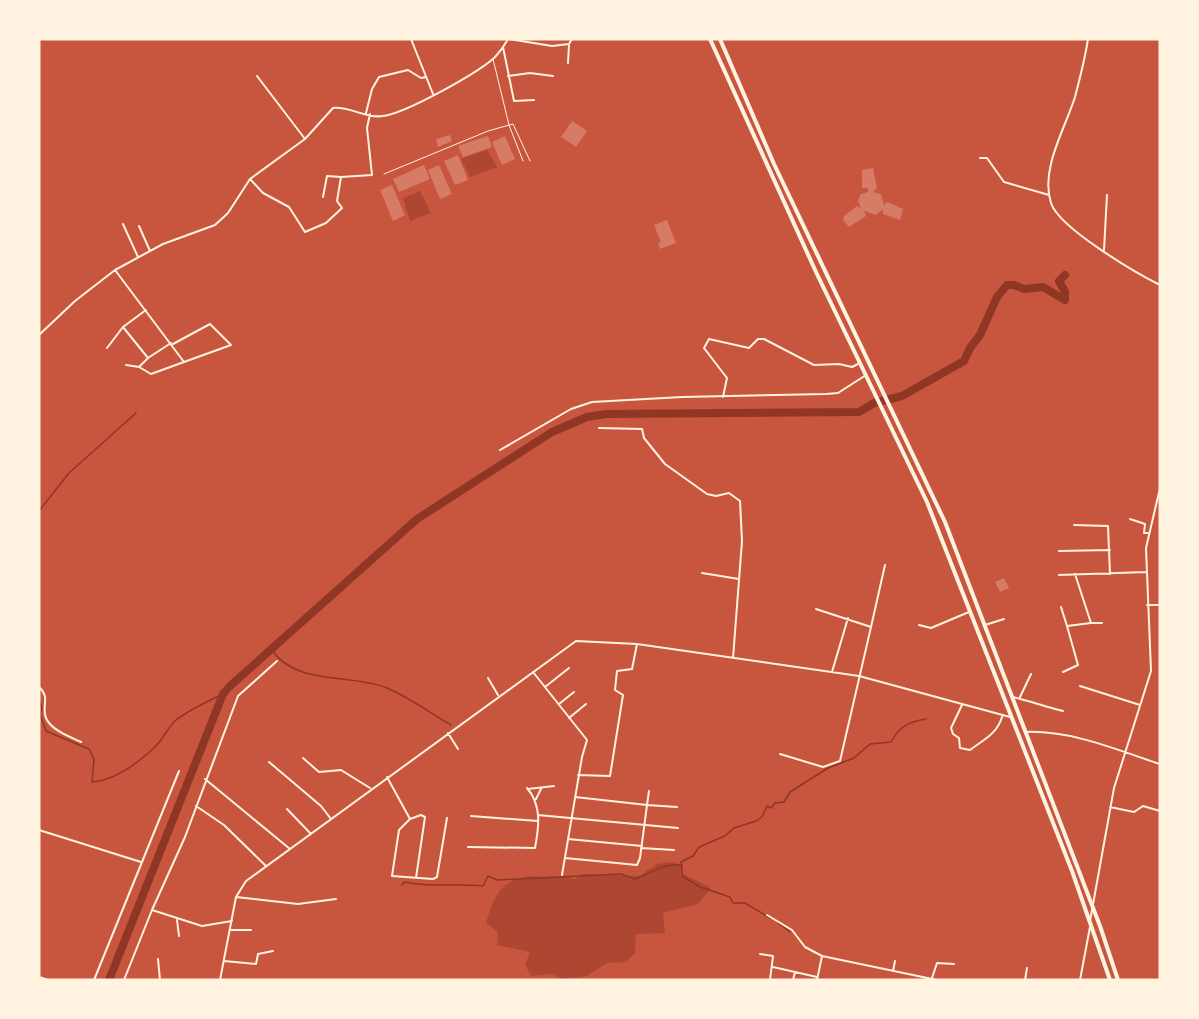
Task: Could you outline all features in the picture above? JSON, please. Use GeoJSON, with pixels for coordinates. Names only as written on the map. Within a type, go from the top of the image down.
{"type":"FeatureCollection","features":[{"type":"Feature","properties":{"kind":"highway"},"geometry":{"type":"LineString","coordinates":[[710,39],[927,502],[972,610],[1090,921],[1110,980]]}},
{"type":"Feature","properties":{"kind":"highway"},"geometry":{"type":"LineString","coordinates":[[720,39],[774,164],[896,415],[945,522],[1103,934],[1118,980]]}},
{"type":"Feature","properties":{"kind":"highway"},"geometry":{"type":"LineString","coordinates":[[981,637],[988,634]]}},
{"type":"Feature","properties":{"kind":"street"},"geometry":{"type":"LineString","coordinates":[[411,39],[433,94]]}},
{"type":"Feature","properties":{"kind":"street"},"geometry":{"type":"LineString","coordinates":[[39,335],[75,301],[115,270],[150,250],[215,225],[228,213],[250,179],[305,139],[333,108],[385,116],[433,94],[493,59],[509,39],[552,46],[568,44]]}},
{"type":"Feature","properties":{"kind":"street"},"geometry":{"type":"LineString","coordinates":[[568,63],[568,44],[572,39]]}},
{"type":"Feature","properties":{"kind":"street"},"geometry":{"type":"LineString","coordinates":[[584,39],[591,39]]}},
{"type":"Feature","properties":{"kind":"street"},"geometry":{"type":"LineString","coordinates":[[1088,39],[1075,98],[1053,160],[1048,184],[1051,204],[1068,224],[1160,285]]}},
{"type":"Feature","properties":{"kind":"street"},"geometry":{"type":"LineString","coordinates":[[503,47],[513,101],[534,100]]}},
{"type":"Feature","properties":{"kind":"street"},"geometry":{"type":"LineString","coordinates":[[323,197],[327,176],[372,175],[367,128],[368,114],[372,89],[379,77],[408,70],[421,78],[426,77]]}},
{"type":"Feature","properties":{"kind":"street"},"geometry":{"type":"LineString","coordinates":[[508,76],[530,73],[553,76]]}},
{"type":"Feature","properties":{"kind":"street"},"geometry":{"type":"LineString","coordinates":[[258,76],[305,139]]}},
{"type":"Feature","properties":{"kind":"street"},"geometry":{"type":"LineString","coordinates":[[980,158],[987,158],[1004,182],[1049,195]]}},
{"type":"Feature","properties":{"kind":"street"},"geometry":{"type":"LineString","coordinates":[[250,179],[263,193],[289,207],[306,232],[326,223],[342,210],[342,206],[337,201],[341,177]]}},
{"type":"Feature","properties":{"kind":"street"},"geometry":{"type":"LineString","coordinates":[[1104,250],[1107,195]]}},
{"type":"Feature","properties":{"kind":"street"},"geometry":{"type":"LineString","coordinates":[[123,224],[138,257]]}},
{"type":"Feature","properties":{"kind":"street"},"geometry":{"type":"LineString","coordinates":[[139,226],[150,250]]}},
{"type":"Feature","properties":{"kind":"street"},"geometry":{"type":"LineString","coordinates":[[115,270],[172,343],[184,362]]}},
{"type":"Feature","properties":{"kind":"street"},"geometry":{"type":"LineString","coordinates":[[107,348],[123,327],[146,310]]}},
{"type":"Feature","properties":{"kind":"street"},"geometry":{"type":"LineString","coordinates":[[126,365],[139,367],[151,374],[231,345],[210,324],[172,343],[148,358],[139,367]]}},
{"type":"Feature","properties":{"kind":"street"},"geometry":{"type":"LineString","coordinates":[[123,327],[148,358]]}},
{"type":"Feature","properties":{"kind":"street"},"geometry":{"type":"LineString","coordinates":[[723,397],[727,378],[704,348],[709,339],[749,348],[758,339],[764,339],[818,366],[839,364],[852,367],[860,363]]}},
{"type":"Feature","properties":{"kind":"street"},"geometry":{"type":"LineString","coordinates":[[500,450],[571,409],[592,402],[838,393],[867,377]]}},
{"type":"Feature","properties":{"kind":"street"},"geometry":{"type":"LineString","coordinates":[[599,428],[642,429],[644,438],[665,464],[703,492],[713,496],[729,493],[736,496],[740,504],[742,541],[733,658]]}},
{"type":"Feature","properties":{"kind":"street"},"geometry":{"type":"LineString","coordinates":[[1080,980],[1091,905],[1116,780],[1127,753],[1151,666],[1146,572],[1148,532],[1160,488]]}},
{"type":"Feature","properties":{"kind":"street"},"geometry":{"type":"LineString","coordinates":[[1130,519],[1145,524],[1144,533],[1148,532]]}},
{"type":"Feature","properties":{"kind":"street"},"geometry":{"type":"LineString","coordinates":[[1074,525],[1106,525],[1110,550],[1110,574]]}},
{"type":"Feature","properties":{"kind":"street"},"geometry":{"type":"LineString","coordinates":[[1059,550],[1110,550]]}},
{"type":"Feature","properties":{"kind":"street"},"geometry":{"type":"LineString","coordinates":[[780,754],[824,767],[840,761],[885,565]]}},
{"type":"Feature","properties":{"kind":"street"},"geometry":{"type":"LineString","coordinates":[[1059,575],[1146,572]]}},
{"type":"Feature","properties":{"kind":"street"},"geometry":{"type":"LineString","coordinates":[[702,573],[739,579]]}},
{"type":"Feature","properties":{"kind":"street"},"geometry":{"type":"LineString","coordinates":[[1075,574],[1091,623]]}},
{"type":"Feature","properties":{"kind":"street"},"geometry":{"type":"LineString","coordinates":[[1147,605],[1160,604]]}},
{"type":"Feature","properties":{"kind":"street"},"geometry":{"type":"LineString","coordinates":[[1061,607],[1078,664],[1063,672]]}},
{"type":"Feature","properties":{"kind":"street"},"geometry":{"type":"LineString","coordinates":[[816,609],[871,627]]}},
{"type":"Feature","properties":{"kind":"street"},"geometry":{"type":"LineString","coordinates":[[919,625],[931,628],[972,610]]}},
{"type":"Feature","properties":{"kind":"street"},"geometry":{"type":"LineString","coordinates":[[832,672],[848,618]]}},
{"type":"Feature","properties":{"kind":"street"},"geometry":{"type":"LineString","coordinates":[[985,625],[1004,619]]}},
{"type":"Feature","properties":{"kind":"street"},"geometry":{"type":"LineString","coordinates":[[1067,626],[1102,623]]}},
{"type":"Feature","properties":{"kind":"street"},"geometry":{"type":"LineString","coordinates":[[220,980],[236,897],[246,881],[370,788],[574,641],[637,644],[860,676],[1002,717],[1012,717]]}},
{"type":"Feature","properties":{"kind":"street"},"geometry":{"type":"LineString","coordinates":[[578,775],[610,776],[623,695],[615,690],[617,671],[633,668],[637,644]]}},
{"type":"Feature","properties":{"kind":"street"},"geometry":{"type":"LineString","coordinates":[[124,980],[196,806],[238,696],[277,661]]}},
{"type":"Feature","properties":{"kind":"street"},"geometry":{"type":"LineString","coordinates":[[545,687],[569,668]]}},
{"type":"Feature","properties":{"kind":"street"},"geometry":{"type":"LineString","coordinates":[[533,671],[587,740],[578,775],[562,875]]}},
{"type":"Feature","properties":{"kind":"street"},"geometry":{"type":"LineString","coordinates":[[1020,697],[1031,674]]}},
{"type":"Feature","properties":{"kind":"street"},"geometry":{"type":"LineString","coordinates":[[488,678],[498,696]]}},
{"type":"Feature","properties":{"kind":"street"},"geometry":{"type":"LineString","coordinates":[[1080,686],[1140,705]]}},
{"type":"Feature","properties":{"kind":"street"},"geometry":{"type":"LineString","coordinates":[[39,687],[47,699],[45,716],[49,722],[81,742]]}},
{"type":"Feature","properties":{"kind":"street"},"geometry":{"type":"LineString","coordinates":[[559,705],[574,692]]}},
{"type":"Feature","properties":{"kind":"street"},"geometry":{"type":"LineString","coordinates":[[1012,697],[1020,697],[1034,705],[1063,711]]}},
{"type":"Feature","properties":{"kind":"street"},"geometry":{"type":"LineString","coordinates":[[569,718],[586,704]]}},
{"type":"Feature","properties":{"kind":"street"},"geometry":{"type":"LineString","coordinates":[[962,705],[951,728],[953,734],[959,738],[960,748],[970,750],[984,740],[994,732],[1002,717]]}},
{"type":"Feature","properties":{"kind":"street"},"geometry":{"type":"LineString","coordinates":[[1025,732],[1051,733],[1160,764]]}},
{"type":"Feature","properties":{"kind":"street"},"geometry":{"type":"LineString","coordinates":[[448,733],[458,749]]}},
{"type":"Feature","properties":{"kind":"street"},"geometry":{"type":"LineString","coordinates":[[303,758],[319,772],[341,770],[370,788]]}},
{"type":"Feature","properties":{"kind":"street"},"geometry":{"type":"LineString","coordinates":[[269,762],[321,807],[331,819]]}},
{"type":"Feature","properties":{"kind":"street"},"geometry":{"type":"LineString","coordinates":[[94,980],[179,771]]}},
{"type":"Feature","properties":{"kind":"street"},"geometry":{"type":"LineString","coordinates":[[387,777],[410,819]]}},
{"type":"Feature","properties":{"kind":"street"},"geometry":{"type":"LineString","coordinates":[[205,779],[290,849]]}},
{"type":"Feature","properties":{"kind":"street"},"geometry":{"type":"LineString","coordinates":[[468,847],[534,850],[538,815],[536,799],[527,789],[554,786]]}},
{"type":"Feature","properties":{"kind":"street"},"geometry":{"type":"LineString","coordinates":[[536,799],[542,788]]}},
{"type":"Feature","properties":{"kind":"street"},"geometry":{"type":"LineString","coordinates":[[565,858],[638,865],[649,791]]}},
{"type":"Feature","properties":{"kind":"street"},"geometry":{"type":"LineString","coordinates":[[574,797],[677,807]]}},
{"type":"Feature","properties":{"kind":"street"},"geometry":{"type":"LineString","coordinates":[[196,806],[224,825],[266,866]]}},
{"type":"Feature","properties":{"kind":"street"},"geometry":{"type":"LineString","coordinates":[[1110,807],[1134,812],[1143,806],[1160,811]]}},
{"type":"Feature","properties":{"kind":"street"},"geometry":{"type":"LineString","coordinates":[[287,809],[311,834]]}},
{"type":"Feature","properties":{"kind":"street"},"geometry":{"type":"LineString","coordinates":[[416,878],[425,817],[421,815],[410,819],[399,830],[392,876],[416,878],[433,879],[437,877],[447,818]]}},
{"type":"Feature","properties":{"kind":"street"},"geometry":{"type":"LineString","coordinates":[[538,815],[678,828]]}},
{"type":"Feature","properties":{"kind":"street"},"geometry":{"type":"LineString","coordinates":[[471,816],[538,821]]}},
{"type":"Feature","properties":{"kind":"street"},"geometry":{"type":"LineString","coordinates":[[39,830],[141,862]]}},
{"type":"Feature","properties":{"kind":"street"},"geometry":{"type":"LineString","coordinates":[[568,839],[674,850]]}},
{"type":"Feature","properties":{"kind":"street"},"geometry":{"type":"LineString","coordinates":[[236,897],[298,903],[336,899]]}},
{"type":"Feature","properties":{"kind":"street"},"geometry":{"type":"LineString","coordinates":[[152,910],[177,920],[202,926],[232,921]]}},
{"type":"Feature","properties":{"kind":"street"},"geometry":{"type":"LineString","coordinates":[[766,915],[792,930],[805,947],[822,956],[937,980]]}},
{"type":"Feature","properties":{"kind":"street"},"geometry":{"type":"LineString","coordinates":[[177,920],[179,936]]}},
{"type":"Feature","properties":{"kind":"street"},"geometry":{"type":"LineString","coordinates":[[230,930],[251,930]]}},
{"type":"Feature","properties":{"kind":"street"},"geometry":{"type":"LineString","coordinates":[[224,961],[256,964],[258,954],[273,951]]}},
{"type":"Feature","properties":{"kind":"street"},"geometry":{"type":"LineString","coordinates":[[760,954],[773,956],[770,980]]}},
{"type":"Feature","properties":{"kind":"street"},"geometry":{"type":"LineString","coordinates":[[773,967],[817,978],[822,956]]}},
{"type":"Feature","properties":{"kind":"street"},"geometry":{"type":"LineString","coordinates":[[158,959],[160,980]]}},
{"type":"Feature","properties":{"kind":"street"},"geometry":{"type":"LineString","coordinates":[[893,971],[895,961]]}},
{"type":"Feature","properties":{"kind":"street"},"geometry":{"type":"LineString","coordinates":[[932,978],[937,963],[954,964]]}},
{"type":"Feature","properties":{"kind":"street"},"geometry":{"type":"LineString","coordinates":[[1025,980],[1027,968]]}},
{"type":"Feature","properties":{"kind":"street"},"geometry":{"type":"LineString","coordinates":[[794,980],[795,972]]}},
{"type":"Feature","properties":{"kind":"street"},"geometry":{"type":"LineString","coordinates":[[39,976],[48,980]]}},
{"type":"Feature","properties":{"kind":"street"},"geometry":{"type":"LineString","coordinates":[[913,980],[914,976]]}},
{"type":"Feature","properties":{"kind":"lane"},"geometry":{"type":"LineString","coordinates":[[493,59],[509,125],[523,161]]}},
{"type":"Feature","properties":{"kind":"lane"},"geometry":{"type":"LineString","coordinates":[[384,174],[434,152],[513,124],[531,161]]}},
{"type":"Feature","properties":{"kind":"shaded area"},"geometry":{"type":"Polygon","coordinates":[[[487,150],[497,167],[470,177],[461,159],[487,150]]]}},
{"type":"Feature","properties":{"kind":"shaded area"},"geometry":{"type":"Polygon","coordinates":[[[420,191],[431,213],[410,221],[403,198],[420,191]]]}},
{"type":"Feature","properties":{"kind":"shaded area"},"geometry":{"type":"Polygon","coordinates":[[[673,862],[682,865],[682,873],[711,888],[698,904],[663,913],[665,933],[636,934],[635,953],[626,962],[607,963],[587,976],[562,979],[552,974],[531,976],[525,965],[530,952],[497,945],[498,932],[486,923],[492,904],[501,890],[507,884],[523,877],[561,876],[575,879],[582,874],[639,876],[657,864],[673,862]]]}},
{"type":"Feature","properties":{"kind":"building"},"geometry":{"type":"Polygon","coordinates":[[[572,121],[587,131],[576,147],[561,137],[572,121]]]}},
{"type":"Feature","properties":{"kind":"building"},"geometry":{"type":"Polygon","coordinates":[[[450,135],[452,141],[438,147],[436,139],[450,135]]]}},
{"type":"Feature","properties":{"kind":"building"},"geometry":{"type":"Polygon","coordinates":[[[488,136],[492,147],[463,157],[458,146],[488,136]]]}},
{"type":"Feature","properties":{"kind":"building"},"geometry":{"type":"Polygon","coordinates":[[[505,136],[515,159],[502,165],[492,142],[505,136]]]}},
{"type":"Feature","properties":{"kind":"building"},"geometry":{"type":"Polygon","coordinates":[[[458,155],[468,180],[455,185],[444,161],[458,155]]]}},
{"type":"Feature","properties":{"kind":"building"},"geometry":{"type":"Polygon","coordinates":[[[424,165],[430,179],[399,192],[393,179],[424,165]]]}},
{"type":"Feature","properties":{"kind":"building"},"geometry":{"type":"Polygon","coordinates":[[[439,165],[452,194],[440,199],[428,170],[439,165]]]}},
{"type":"Feature","properties":{"kind":"building"},"geometry":{"type":"Polygon","coordinates":[[[873,168],[877,188],[873,192],[881,194],[884,205],[887,202],[903,209],[900,220],[883,214],[883,209],[876,215],[864,211],[866,216],[849,227],[843,220],[844,216],[857,206],[861,208],[858,201],[860,195],[869,191],[867,188],[862,188],[862,170],[873,168]]]}},
{"type":"Feature","properties":{"kind":"building"},"geometry":{"type":"Polygon","coordinates":[[[392,185],[405,215],[393,221],[380,190],[392,185]]]}},
{"type":"Feature","properties":{"kind":"building"},"geometry":{"type":"Polygon","coordinates":[[[667,220],[676,243],[660,249],[658,243],[661,242],[654,225],[667,220]]]}},
{"type":"Feature","properties":{"kind":"building"},"geometry":{"type":"Polygon","coordinates":[[[1004,578],[1009,588],[1000,592],[995,582],[1004,578]]]}},
{"type":"Feature","properties":{"kind":"waterway"},"geometry":{"type":"LineString","coordinates":[[109,980],[223,694],[417,519],[552,432],[587,417],[606,414],[859,412],[874,403],[902,396],[964,361],[980,335],[997,297],[1007,285],[1024,289],[1043,287],[1065,300],[1065,292],[1059,281],[1065,275]]}},
{"type":"Feature","properties":{"kind":"waterway"},"geometry":{"type":"LineString","coordinates":[[39,511],[69,473],[136,413]]}},
{"type":"Feature","properties":{"kind":"waterway"},"geometry":{"type":"LineString","coordinates":[[272,650],[282,661],[309,674],[387,688],[451,725]]}},
{"type":"Feature","properties":{"kind":"waterway"},"geometry":{"type":"LineString","coordinates":[[39,698],[42,709],[40,714],[46,731],[89,749],[94,759],[92,782],[110,778],[134,765],[155,747],[175,721],[223,694]]}},
{"type":"Feature","properties":{"kind":"waterway"},"geometry":{"type":"LineString","coordinates":[[402,885],[404,882],[424,885],[483,886],[488,876],[497,880],[621,874],[635,879],[663,867],[682,865],[681,862],[693,856],[699,847],[725,836],[734,828],[756,821],[762,817],[767,806],[771,808],[775,803],[784,802],[790,792],[828,768],[854,758],[870,744],[891,742],[905,726],[926,719]]}},
{"type":"Feature","properties":{"kind":"waterway"},"geometry":{"type":"LineString","coordinates":[[682,865],[682,876],[700,887],[730,897],[733,903],[745,903],[770,918]]}},
{"type":"Feature","properties":{"kind":"waterway"},"geometry":{"type":"LineString","coordinates":[[777,922],[790,932]]}}]}
